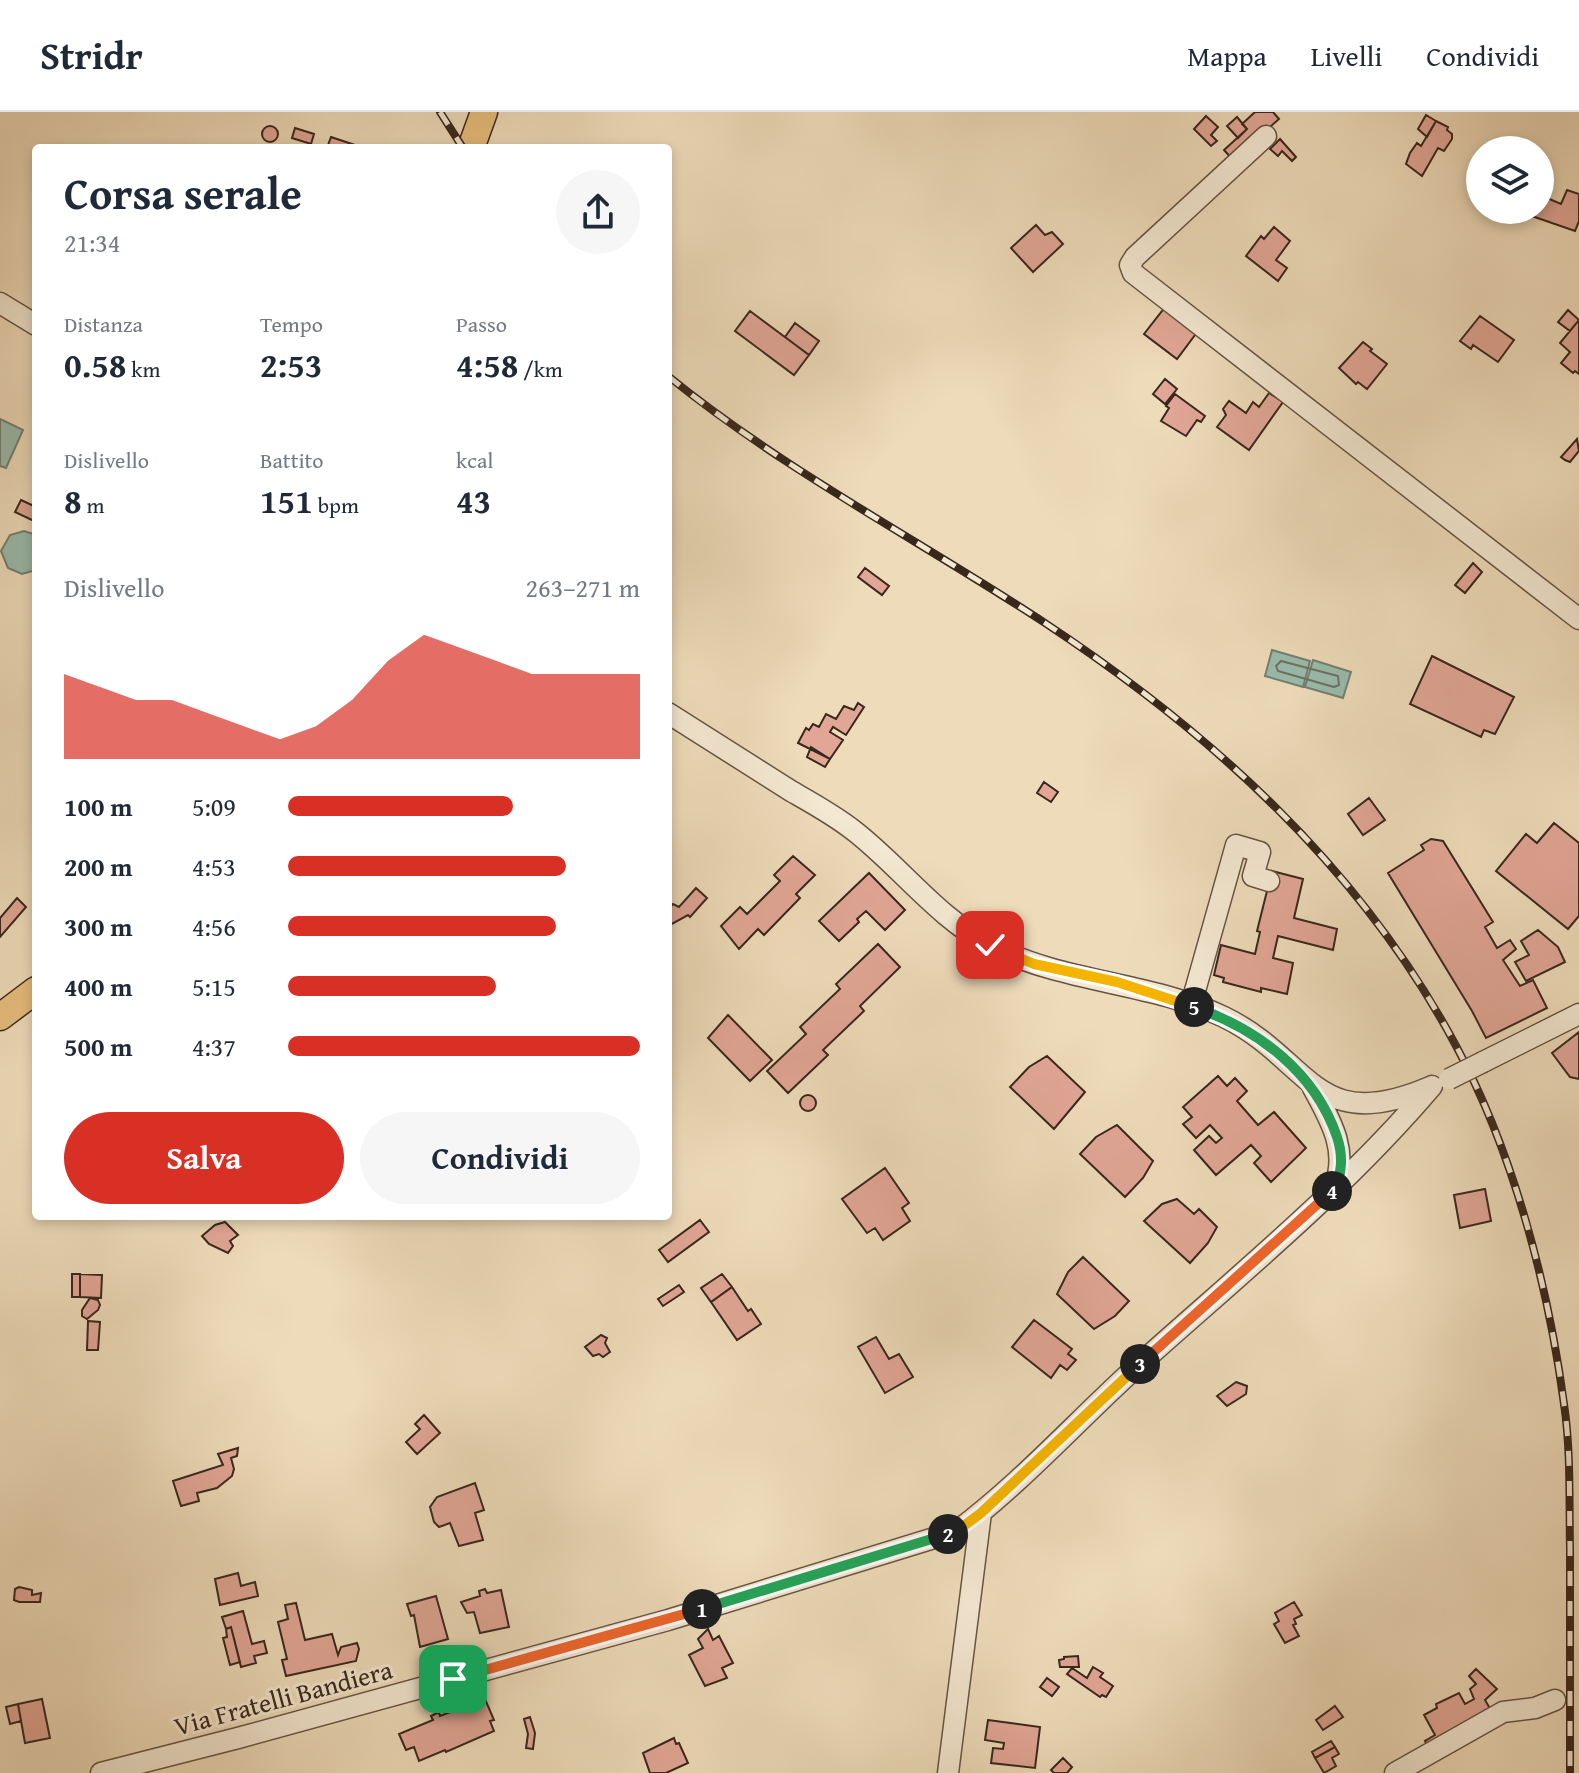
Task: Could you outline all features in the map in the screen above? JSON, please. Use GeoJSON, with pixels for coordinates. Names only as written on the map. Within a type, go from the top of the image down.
{"type":"FeatureCollection","features":[{"type":"Feature","properties":{"kind":"main road"},"geometry":{"type":"LineString","coordinates":[[0,1017],[32,993]]}},
{"type":"Feature","properties":{"kind":"street"},"geometry":{"type":"LineString","coordinates":[[1266,136],[1135,257],[1130,265],[1133,273],[1579,619]]}},
{"type":"Feature","properties":{"kind":"street"},"geometry":{"type":"LineString","coordinates":[[0,303],[32,323]]}},
{"type":"Feature","properties":{"kind":"street"},"geometry":{"type":"LineString","coordinates":[[672,716],[851,828],[944,913],[990,945],[1034,964],[1117,982],[1223,1017],[1247,1031],[1311,1084],[1340,1101],[1382,1103],[1440,1082],[1579,1014]]}},
{"type":"Feature","properties":{"kind":"street"},"geometry":{"type":"LineString","coordinates":[[1191,1005],[1236,845],[1260,852],[1253,876],[1269,881]]}},
{"type":"Feature","properties":{"kind":"street","name":"Via Fratelli Bandiera"},"geometry":{"type":"LineString","coordinates":[[101,1773],[668,1620],[957,1531],[981,1513],[1081,1417],[1334,1189],[1440,1082]]}},
{"type":"Feature","properties":{"kind":"street"},"geometry":{"type":"LineString","coordinates":[[1311,1084],[1330,1118],[1340,1146],[1341,1161],[1334,1189]]}},
{"type":"Feature","properties":{"kind":"street"},"geometry":{"type":"LineString","coordinates":[[1382,1103],[1392,1133]]}},
{"type":"Feature","properties":{"kind":"street"},"geometry":{"type":"LineString","coordinates":[[948,1773],[981,1513]]}},
{"type":"Feature","properties":{"kind":"street"},"geometry":{"type":"LineString","coordinates":[[1395,1773],[1503,1712],[1535,1708],[1555,1700]]}},
{"type":"Feature","properties":{"kind":"water"},"geometry":{"type":"Polygon","coordinates":[[[0,419],[23,430],[6,468],[0,466],[0,419]]]}},
{"type":"Feature","properties":{"kind":"water"},"geometry":{"type":"Polygon","coordinates":[[[24,531],[32,534],[32,571],[22,574],[8,568],[1,551],[10,535],[24,531]]]}},
{"type":"Feature","properties":{"kind":"water"},"geometry":{"type":"Polygon","coordinates":[[[1272,650],[1310,661],[1303,687],[1265,676],[1272,650]]]}},
{"type":"Feature","properties":{"kind":"water"},"geometry":{"type":"Polygon","coordinates":[[[1313,660],[1351,672],[1343,698],[1305,687],[1313,660]]]}},
{"type":"Feature","properties":{"kind":"building"},"geometry":{"type":"Polygon","coordinates":[[[1255,112],[1273,112],[1279,119],[1233,160],[1224,150],[1247,129],[1242,124],[1255,112]]]}},
{"type":"Feature","properties":{"kind":"building"},"geometry":{"type":"Polygon","coordinates":[[[1426,115],[1436,121],[1427,137],[1418,129],[1426,115]]]}},
{"type":"Feature","properties":{"kind":"building"},"geometry":{"type":"Polygon","coordinates":[[[1206,116],[1218,127],[1211,135],[1217,141],[1211,146],[1194,129],[1206,116]]]}},
{"type":"Feature","properties":{"kind":"building"},"geometry":{"type":"Polygon","coordinates":[[[1237,117],[1247,129],[1238,138],[1227,126],[1237,117]]]}},
{"type":"Feature","properties":{"kind":"building"},"geometry":{"type":"Polygon","coordinates":[[[1436,121],[1448,127],[1452,139],[1444,151],[1438,148],[1422,176],[1406,164],[1410,153],[1417,143],[1421,146],[1436,121]]]}},
{"type":"Feature","properties":{"kind":"building"},"geometry":{"type":"Polygon","coordinates":[[[270,126],[276,128],[276,140],[270,142],[264,140],[262,134],[264,128],[270,126]]]}},
{"type":"Feature","properties":{"kind":"building"},"geometry":{"type":"Polygon","coordinates":[[[295,128],[314,134],[311,144],[292,138],[295,128]]]}},
{"type":"Feature","properties":{"kind":"building"},"geometry":{"type":"Polygon","coordinates":[[[331,137],[352,144],[328,144],[331,137]]]}},
{"type":"Feature","properties":{"kind":"building"},"geometry":{"type":"Polygon","coordinates":[[[1280,139],[1296,157],[1292,161],[1282,151],[1278,156],[1270,149],[1280,139]]]}},
{"type":"Feature","properties":{"kind":"building"},"geometry":{"type":"Polygon","coordinates":[[[1567,190],[1579,194],[1579,221],[1575,231],[1554,224],[1554,201],[1561,204],[1567,190]]]}},
{"type":"Feature","properties":{"kind":"building"},"geometry":{"type":"Polygon","coordinates":[[[1036,225],[1045,235],[1052,232],[1063,244],[1033,272],[1011,248],[1036,225]]]}},
{"type":"Feature","properties":{"kind":"building"},"geometry":{"type":"Polygon","coordinates":[[[1274,227],[1290,241],[1276,260],[1287,268],[1278,281],[1246,256],[1261,236],[1264,239],[1274,227]]]}},
{"type":"Feature","properties":{"kind":"building"},"geometry":{"type":"Polygon","coordinates":[[[1166,306],[1198,331],[1177,359],[1144,334],[1166,306]]]}},
{"type":"Feature","properties":{"kind":"building"},"geometry":{"type":"Polygon","coordinates":[[[1568,310],[1579,320],[1570,331],[1558,322],[1568,310]]]}},
{"type":"Feature","properties":{"kind":"building"},"geometry":{"type":"Polygon","coordinates":[[[750,311],[809,355],[794,375],[735,331],[750,311]]]}},
{"type":"Feature","properties":{"kind":"building"},"geometry":{"type":"Polygon","coordinates":[[[1480,316],[1514,340],[1498,362],[1473,345],[1471,349],[1460,341],[1480,316]]]}},
{"type":"Feature","properties":{"kind":"building"},"geometry":{"type":"Polygon","coordinates":[[[1579,320],[1579,374],[1561,363],[1570,352],[1560,343],[1579,320]]]}},
{"type":"Feature","properties":{"kind":"building"},"geometry":{"type":"Polygon","coordinates":[[[795,323],[819,341],[809,355],[785,337],[795,323]]]}},
{"type":"Feature","properties":{"kind":"building"},"geometry":{"type":"Polygon","coordinates":[[[1363,342],[1387,364],[1367,389],[1358,382],[1356,384],[1339,368],[1363,342]]]}},
{"type":"Feature","properties":{"kind":"building"},"geometry":{"type":"Polygon","coordinates":[[[1165,379],[1177,389],[1165,404],[1153,394],[1165,379]]]}},
{"type":"Feature","properties":{"kind":"building"},"geometry":{"type":"Polygon","coordinates":[[[1269,393],[1283,402],[1249,450],[1217,427],[1226,415],[1223,409],[1229,401],[1246,413],[1253,402],[1259,407],[1269,393]]]}},
{"type":"Feature","properties":{"kind":"building"},"geometry":{"type":"Polygon","coordinates":[[[1175,394],[1205,416],[1201,422],[1197,420],[1186,436],[1161,421],[1169,408],[1166,406],[1175,394]]]}},
{"type":"Feature","properties":{"kind":"building"},"geometry":{"type":"Polygon","coordinates":[[[1577,439],[1579,451],[1570,462],[1565,460],[1561,457],[1577,439]]]}},
{"type":"Feature","properties":{"kind":"building"},"geometry":{"type":"Polygon","coordinates":[[[21,500],[32,505],[32,520],[15,512],[21,500]]]}},
{"type":"Feature","properties":{"kind":"building"},"geometry":{"type":"Polygon","coordinates":[[[1473,563],[1482,572],[1465,593],[1455,585],[1473,563]]]}},
{"type":"Feature","properties":{"kind":"building"},"geometry":{"type":"Polygon","coordinates":[[[865,568],[889,586],[882,595],[858,577],[865,568]]]}},
{"type":"Feature","properties":{"kind":"building"},"geometry":{"type":"Polygon","coordinates":[[[1432,656],[1514,697],[1495,734],[1484,730],[1481,737],[1410,704],[1432,656]]]}},
{"type":"Feature","properties":{"kind":"building"},"geometry":{"type":"Polygon","coordinates":[[[858,703],[864,707],[846,735],[833,727],[830,732],[843,740],[830,759],[798,743],[806,728],[809,730],[813,724],[819,727],[826,714],[836,719],[844,706],[854,710],[858,703]]]}},
{"type":"Feature","properties":{"kind":"building"},"geometry":{"type":"Polygon","coordinates":[[[811,747],[830,759],[825,767],[807,757],[811,747]]]}},
{"type":"Feature","properties":{"kind":"building"},"geometry":{"type":"Polygon","coordinates":[[[1044,782],[1058,792],[1051,802],[1037,793],[1044,782]]]}},
{"type":"Feature","properties":{"kind":"building"},"geometry":{"type":"Polygon","coordinates":[[[1369,798],[1385,820],[1363,835],[1348,814],[1369,798]]]}},
{"type":"Feature","properties":{"kind":"building"},"geometry":{"type":"Polygon","coordinates":[[[1554,823],[1579,843],[1579,916],[1568,929],[1496,871],[1526,834],[1537,843],[1554,823]]]}},
{"type":"Feature","properties":{"kind":"building"},"geometry":{"type":"Polygon","coordinates":[[[1431,839],[1443,841],[1493,922],[1485,927],[1497,948],[1510,940],[1516,949],[1503,960],[1520,986],[1533,980],[1547,1008],[1486,1038],[1388,873],[1424,850],[1421,845],[1431,839]]]}},
{"type":"Feature","properties":{"kind":"building"},"geometry":{"type":"Polygon","coordinates":[[[793,856],[815,875],[796,894],[800,898],[764,935],[758,929],[739,949],[721,926],[740,907],[747,914],[780,881],[774,875],[793,856]]]}},
{"type":"Feature","properties":{"kind":"building"},"geometry":{"type":"Polygon","coordinates":[[[1272,871],[1303,879],[1294,918],[1337,929],[1333,950],[1278,936],[1273,958],[1293,963],[1287,994],[1261,988],[1261,992],[1223,982],[1224,978],[1214,975],[1221,945],[1255,954],[1260,932],[1257,931],[1272,871]]]}},
{"type":"Feature","properties":{"kind":"building"},"geometry":{"type":"Polygon","coordinates":[[[869,873],[905,910],[885,930],[866,911],[839,941],[819,921],[869,873]]]}},
{"type":"Feature","properties":{"kind":"building"},"geometry":{"type":"Polygon","coordinates":[[[696,888],[707,898],[690,917],[688,915],[672,924],[672,905],[679,907],[696,888]]]}},
{"type":"Feature","properties":{"kind":"building"},"geometry":{"type":"Polygon","coordinates":[[[17,898],[26,907],[0,937],[0,918],[17,898]]]}},
{"type":"Feature","properties":{"kind":"building"},"geometry":{"type":"Polygon","coordinates":[[[1538,930],[1558,947],[1565,962],[1526,981],[1515,962],[1529,955],[1521,941],[1538,930]]]}},
{"type":"Feature","properties":{"kind":"building"},"geometry":{"type":"Polygon","coordinates":[[[878,944],[900,967],[860,1006],[864,1011],[823,1050],[828,1055],[788,1093],[767,1071],[806,1034],[800,1027],[840,989],[836,984],[878,944]]]}},
{"type":"Feature","properties":{"kind":"building"},"geometry":{"type":"Polygon","coordinates":[[[728,1015],[772,1060],[750,1081],[708,1038],[728,1015]]]}},
{"type":"Feature","properties":{"kind":"building"},"geometry":{"type":"Polygon","coordinates":[[[1579,1032],[1579,1079],[1570,1077],[1552,1053],[1579,1032]]]}},
{"type":"Feature","properties":{"kind":"building"},"geometry":{"type":"Polygon","coordinates":[[[1047,1056],[1085,1092],[1054,1129],[1010,1087],[1029,1067],[1047,1056]]]}},
{"type":"Feature","properties":{"kind":"building"},"geometry":{"type":"Polygon","coordinates":[[[1218,1076],[1227,1086],[1235,1078],[1247,1091],[1237,1101],[1258,1125],[1274,1112],[1306,1148],[1271,1182],[1254,1163],[1261,1156],[1251,1145],[1216,1175],[1194,1150],[1209,1136],[1216,1143],[1222,1138],[1210,1125],[1196,1138],[1183,1124],[1192,1117],[1183,1107],[1218,1076]]]}},
{"type":"Feature","properties":{"kind":"building"},"geometry":{"type":"Polygon","coordinates":[[[808,1095],[816,1103],[808,1111],[800,1103],[808,1095]]]}},
{"type":"Feature","properties":{"kind":"building"},"geometry":{"type":"Polygon","coordinates":[[[1117,1125],[1153,1161],[1143,1178],[1125,1197],[1080,1154],[1096,1137],[1117,1125]]]}},
{"type":"Feature","properties":{"kind":"building"},"geometry":{"type":"Polygon","coordinates":[[[885,1168],[909,1203],[902,1208],[910,1221],[883,1240],[875,1228],[867,1233],[842,1199],[885,1168]]]}},
{"type":"Feature","properties":{"kind":"building"},"geometry":{"type":"Polygon","coordinates":[[[1485,1189],[1491,1221],[1460,1228],[1454,1195],[1485,1189]]]}},
{"type":"Feature","properties":{"kind":"building"},"geometry":{"type":"Polygon","coordinates":[[[1177,1199],[1194,1214],[1199,1209],[1217,1227],[1208,1243],[1190,1263],[1144,1221],[1162,1204],[1177,1199]]]}},
{"type":"Feature","properties":{"kind":"building"},"geometry":{"type":"Polygon","coordinates":[[[700,1220],[709,1232],[668,1262],[659,1250],[700,1220]]]}},
{"type":"Feature","properties":{"kind":"building"},"geometry":{"type":"Polygon","coordinates":[[[225,1222],[238,1235],[230,1241],[233,1246],[228,1253],[209,1244],[202,1236],[215,1225],[225,1222]]]}},
{"type":"Feature","properties":{"kind":"building"},"geometry":{"type":"Polygon","coordinates":[[[1083,1257],[1129,1301],[1115,1316],[1094,1329],[1057,1294],[1068,1272],[1083,1257]]]}},
{"type":"Feature","properties":{"kind":"building"},"geometry":{"type":"Polygon","coordinates":[[[72,1274],[80,1274],[80,1297],[72,1297],[72,1274]]]}},
{"type":"Feature","properties":{"kind":"building"},"geometry":{"type":"Polygon","coordinates":[[[80,1274],[102,1275],[101,1298],[80,1297],[80,1274]]]}},
{"type":"Feature","properties":{"kind":"building"},"geometry":{"type":"Polygon","coordinates":[[[722,1274],[732,1287],[711,1302],[701,1288],[722,1274]]]}},
{"type":"Feature","properties":{"kind":"building"},"geometry":{"type":"Polygon","coordinates":[[[679,1285],[684,1292],[663,1306],[658,1299],[679,1285]]]}},
{"type":"Feature","properties":{"kind":"building"},"geometry":{"type":"Polygon","coordinates":[[[732,1287],[761,1324],[737,1340],[711,1302],[732,1287]]]}},
{"type":"Feature","properties":{"kind":"building"},"geometry":{"type":"Polygon","coordinates":[[[90,1298],[98,1300],[100,1305],[87,1319],[82,1316],[82,1310],[90,1298]]]}},
{"type":"Feature","properties":{"kind":"building"},"geometry":{"type":"Polygon","coordinates":[[[1034,1320],[1072,1349],[1068,1354],[1076,1360],[1067,1370],[1060,1365],[1051,1378],[1012,1347],[1034,1320]]]}},
{"type":"Feature","properties":{"kind":"building"},"geometry":{"type":"Polygon","coordinates":[[[88,1321],[100,1322],[98,1350],[87,1350],[88,1321]]]}},
{"type":"Feature","properties":{"kind":"building"},"geometry":{"type":"Polygon","coordinates":[[[601,1335],[607,1338],[605,1343],[610,1352],[603,1357],[599,1354],[593,1356],[585,1347],[601,1335]]]}},
{"type":"Feature","properties":{"kind":"building"},"geometry":{"type":"Polygon","coordinates":[[[876,1337],[889,1359],[899,1354],[913,1377],[885,1393],[858,1347],[876,1337]]]}},
{"type":"Feature","properties":{"kind":"building"},"geometry":{"type":"Polygon","coordinates":[[[1236,1382],[1247,1386],[1246,1394],[1227,1406],[1217,1396],[1236,1382]]]}},
{"type":"Feature","properties":{"kind":"building"},"geometry":{"type":"Polygon","coordinates":[[[424,1415],[440,1433],[417,1454],[406,1442],[420,1429],[415,1424],[424,1415]]]}},
{"type":"Feature","properties":{"kind":"building"},"geometry":{"type":"Polygon","coordinates":[[[238,1448],[237,1456],[231,1458],[232,1476],[217,1488],[197,1493],[199,1501],[181,1506],[173,1481],[223,1465],[218,1454],[238,1448]]]}},
{"type":"Feature","properties":{"kind":"building"},"geometry":{"type":"Polygon","coordinates":[[[475,1483],[484,1510],[475,1513],[483,1540],[459,1546],[450,1523],[439,1527],[434,1522],[430,1507],[437,1497],[475,1483]]]}},
{"type":"Feature","properties":{"kind":"building"},"geometry":{"type":"Polygon","coordinates":[[[238,1573],[241,1586],[255,1582],[258,1596],[220,1605],[215,1579],[238,1573]]]}},
{"type":"Feature","properties":{"kind":"building"},"geometry":{"type":"Polygon","coordinates":[[[15,1589],[32,1590],[32,1595],[41,1593],[40,1602],[14,1600],[15,1589]]]}},
{"type":"Feature","properties":{"kind":"building"},"geometry":{"type":"Polygon","coordinates":[[[485,1589],[487,1593],[501,1590],[509,1627],[480,1633],[474,1612],[467,1613],[461,1602],[480,1596],[479,1591],[485,1589]]]}},
{"type":"Feature","properties":{"kind":"building"},"geometry":{"type":"Polygon","coordinates":[[[436,1596],[448,1639],[420,1647],[414,1615],[411,1616],[407,1604],[436,1596]]]}},
{"type":"Feature","properties":{"kind":"building"},"geometry":{"type":"Polygon","coordinates":[[[1294,1602],[1302,1615],[1294,1619],[1296,1624],[1293,1625],[1299,1636],[1285,1643],[1274,1624],[1279,1621],[1275,1613],[1294,1602]]]}},
{"type":"Feature","properties":{"kind":"building"},"geometry":{"type":"Polygon","coordinates":[[[296,1603],[305,1640],[332,1634],[338,1655],[341,1647],[357,1643],[356,1661],[286,1676],[282,1660],[287,1659],[278,1622],[288,1619],[285,1605],[296,1603]]]}},
{"type":"Feature","properties":{"kind":"building"},"geometry":{"type":"Polygon","coordinates":[[[243,1611],[252,1644],[264,1641],[267,1653],[254,1656],[256,1663],[241,1667],[231,1627],[226,1629],[222,1617],[243,1611]]]}},
{"type":"Feature","properties":{"kind":"building"},"geometry":{"type":"Polygon","coordinates":[[[231,1627],[240,1662],[230,1665],[223,1638],[227,1637],[226,1629],[231,1627]]]}},
{"type":"Feature","properties":{"kind":"building"},"geometry":{"type":"Polygon","coordinates":[[[708,1629],[713,1640],[719,1636],[733,1663],[722,1668],[727,1678],[705,1686],[689,1655],[703,1648],[698,1639],[708,1629]]]}},
{"type":"Feature","properties":{"kind":"building"},"geometry":{"type":"Polygon","coordinates":[[[1078,1656],[1079,1667],[1060,1667],[1059,1660],[1078,1656]]]}},
{"type":"Feature","properties":{"kind":"building"},"geometry":{"type":"Polygon","coordinates":[[[1093,1667],[1103,1673],[1100,1677],[1113,1686],[1106,1697],[1100,1697],[1067,1674],[1072,1668],[1087,1678],[1093,1667]]]}},
{"type":"Feature","properties":{"kind":"building"},"geometry":{"type":"Polygon","coordinates":[[[1476,1669],[1497,1689],[1485,1700],[1492,1712],[1428,1747],[1425,1741],[1435,1735],[1424,1715],[1437,1708],[1436,1704],[1459,1693],[1465,1704],[1474,1699],[1470,1689],[1476,1684],[1469,1676],[1476,1669]]]}},
{"type":"Feature","properties":{"kind":"building"},"geometry":{"type":"Polygon","coordinates":[[[1047,1678],[1059,1687],[1052,1696],[1040,1687],[1047,1678]]]}},
{"type":"Feature","properties":{"kind":"building"},"geometry":{"type":"Polygon","coordinates":[[[42,1699],[50,1738],[25,1743],[18,1704],[42,1699]]]}},
{"type":"Feature","properties":{"kind":"building"},"geometry":{"type":"Polygon","coordinates":[[[485,1699],[494,1720],[490,1721],[494,1731],[419,1761],[414,1747],[406,1750],[399,1734],[433,1720],[431,1716],[439,1712],[440,1716],[485,1699]]]}},
{"type":"Feature","properties":{"kind":"building"},"geometry":{"type":"Polygon","coordinates":[[[18,1704],[21,1721],[10,1724],[6,1707],[18,1704]]]}},
{"type":"Feature","properties":{"kind":"building"},"geometry":{"type":"Polygon","coordinates":[[[1335,1706],[1343,1717],[1323,1730],[1316,1720],[1335,1706]]]}},
{"type":"Feature","properties":{"kind":"building"},"geometry":{"type":"Polygon","coordinates":[[[530,1717],[535,1733],[533,1749],[526,1748],[528,1734],[524,1719],[530,1717]]]}},
{"type":"Feature","properties":{"kind":"building"},"geometry":{"type":"Polygon","coordinates":[[[988,1720],[1040,1727],[1035,1768],[991,1763],[993,1748],[1003,1749],[1004,1743],[985,1740],[988,1720]]]}},
{"type":"Feature","properties":{"kind":"building"},"geometry":{"type":"Polygon","coordinates":[[[674,1738],[688,1763],[666,1773],[650,1773],[643,1753],[674,1738]]]}},
{"type":"Feature","properties":{"kind":"building"},"geometry":{"type":"Polygon","coordinates":[[[1331,1741],[1335,1747],[1315,1758],[1312,1752],[1331,1741]]]}},
{"type":"Feature","properties":{"kind":"building"},"geometry":{"type":"Polygon","coordinates":[[[1335,1747],[1339,1754],[1332,1758],[1336,1766],[1324,1773],[1315,1758],[1335,1747]]]}},
{"type":"Feature","properties":{"kind":"building"},"geometry":{"type":"Polygon","coordinates":[[[1063,1758],[1072,1767],[1067,1773],[1054,1773],[1051,1770],[1063,1758]]]}},
{"type":"Feature","properties":{"kind":"railway"},"geometry":{"type":"LineString","coordinates":[[440,112],[460,144]]}},
{"type":"Feature","properties":{"kind":"railway"},"geometry":{"type":"LineString","coordinates":[[672,379],[805,474],[1045,623],[1165,710],[1222,757],[1327,862],[1374,919],[1417,980],[1476,1085],[1511,1173],[1538,1266],[1557,1358],[1569,1458],[1570,1773]]}},
{"type":"Feature","properties":{"kind":"route"},"geometry":{"type":"LineString","coordinates":[[453,1679],[668,1620],[957,1531],[981,1513],[1081,1417],[1334,1189],[1341,1161],[1340,1146],[1330,1118],[1311,1084],[1247,1031],[1223,1017],[1191,1005],[1117,982],[1034,964],[990,945]]}}]}
